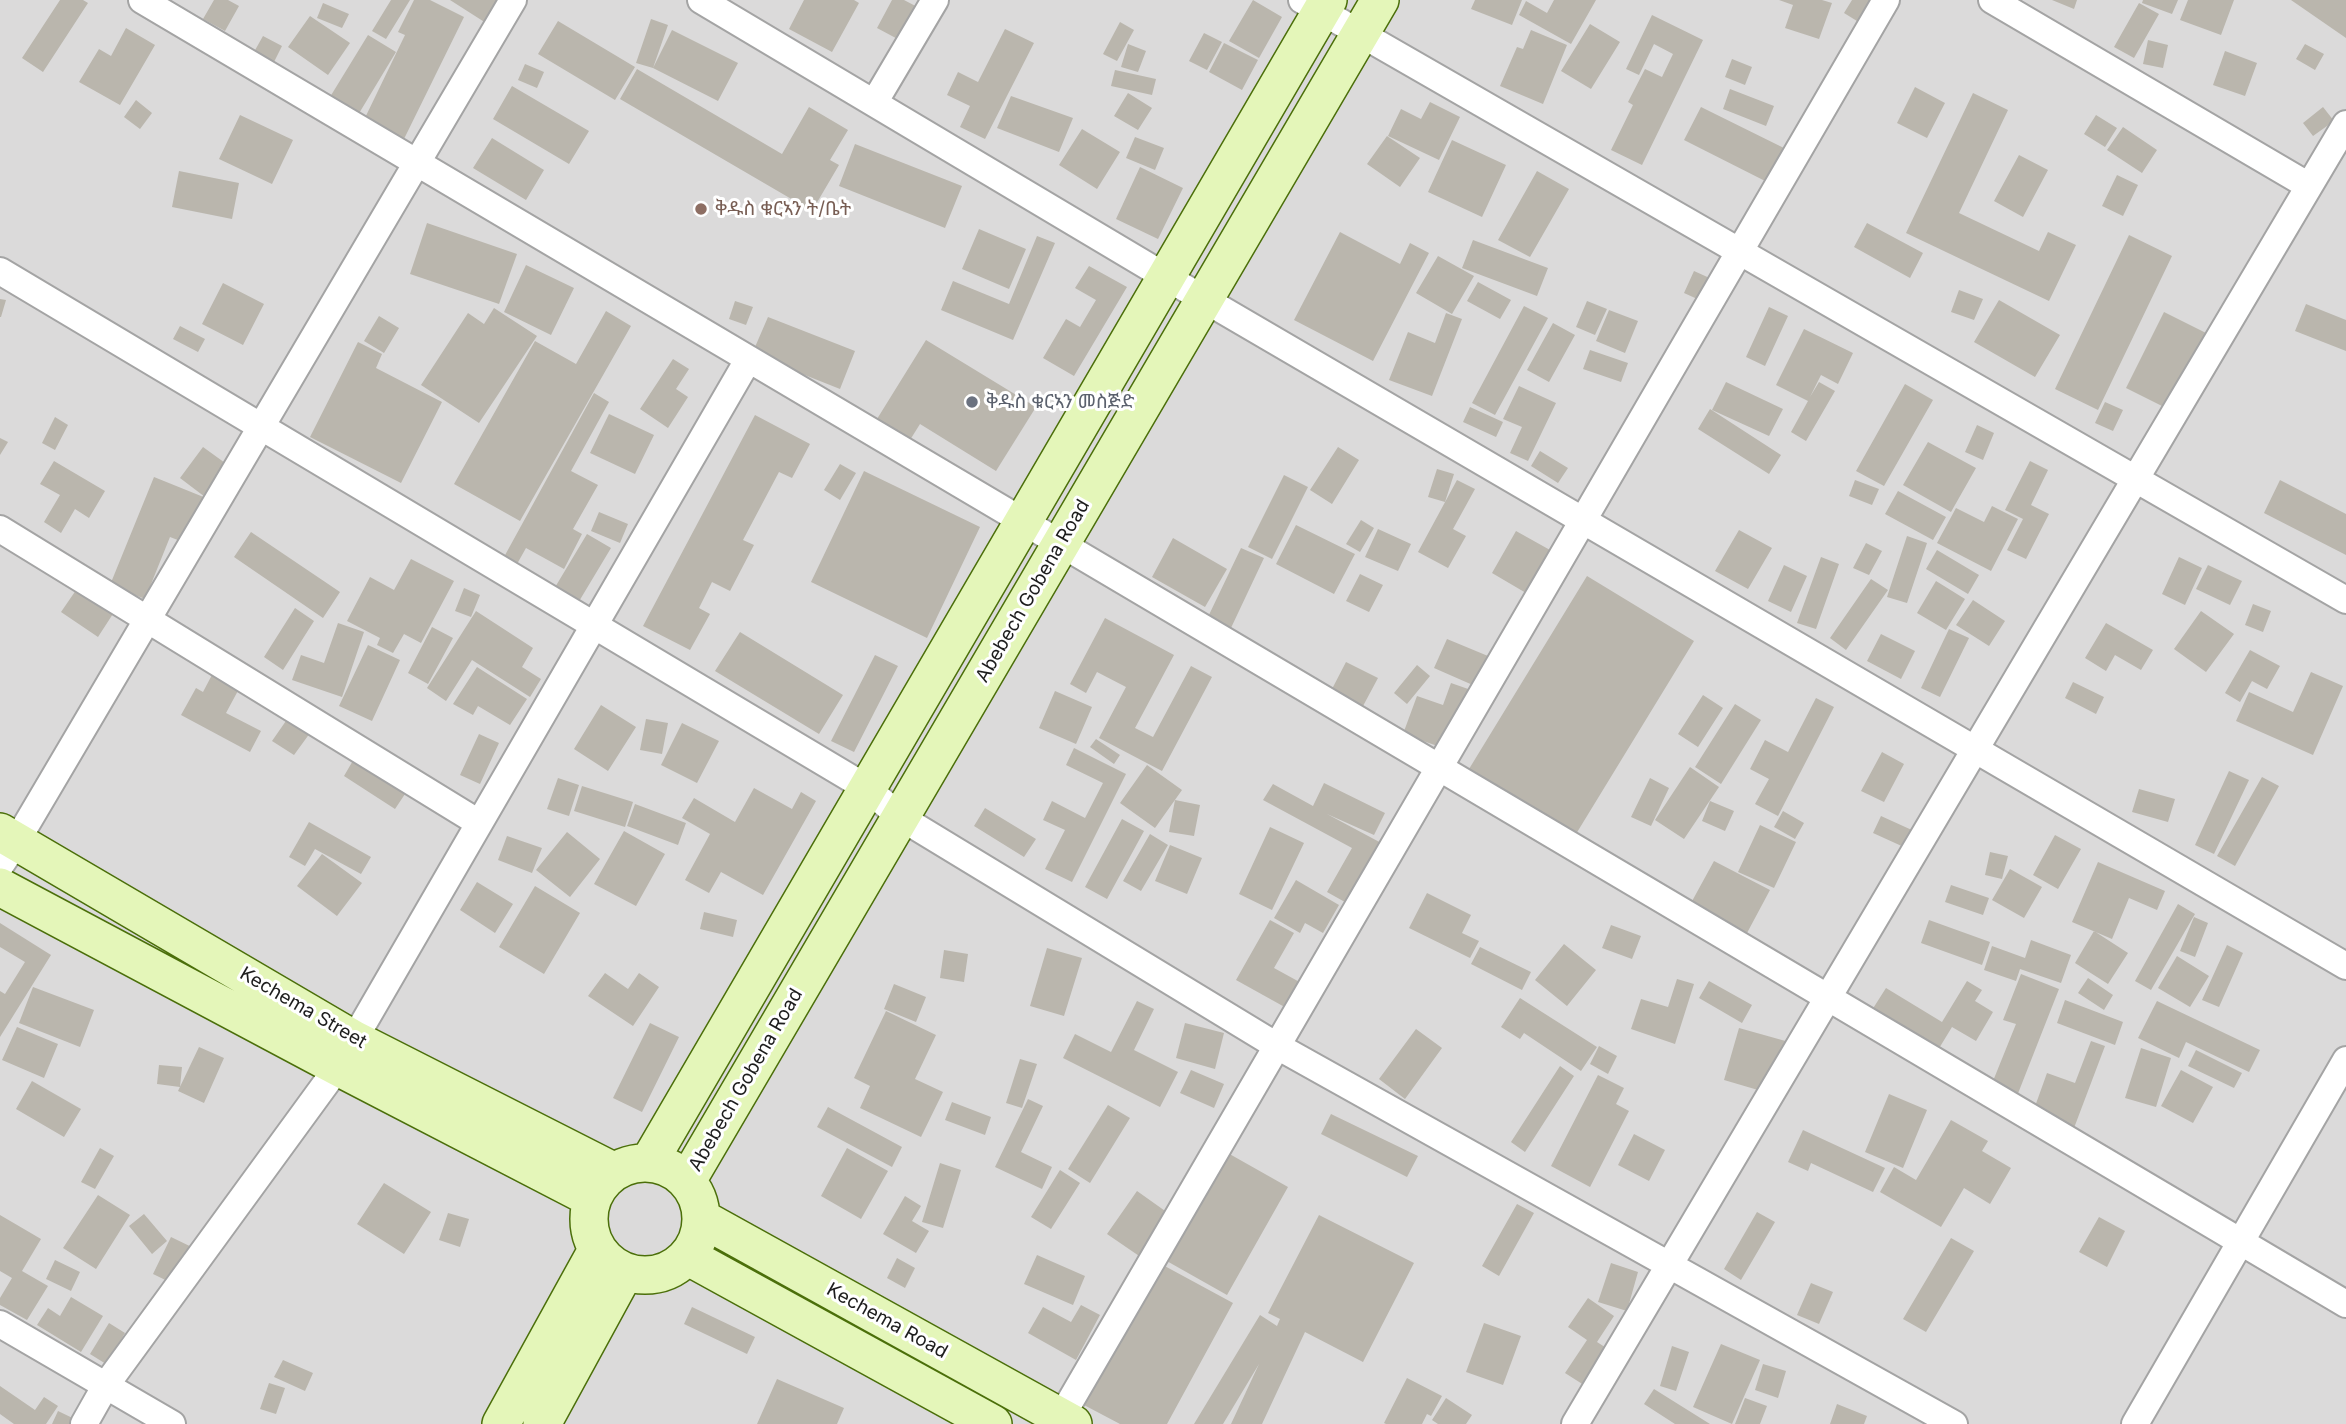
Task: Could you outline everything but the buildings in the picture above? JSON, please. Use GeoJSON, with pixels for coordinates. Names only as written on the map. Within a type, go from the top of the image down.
{"type":"FeatureCollection","features":[{"type":"Feature","properties":{"kind":"street"},"geometry":{"type":"LineString","coordinates":[[142,0],[2346,1304]]}},
{"type":"Feature","properties":{"kind":"street"},"geometry":{"type":"LineString","coordinates":[[5,847],[148,620],[513,0]]}},
{"type":"Feature","properties":{"kind":"street"},"geometry":{"type":"LineString","coordinates":[[701,0],[1166,277],[2346,967]]}},
{"type":"Feature","properties":{"kind":"street"},"geometry":{"type":"LineString","coordinates":[[874,103],[935,0]]}},
{"type":"Feature","properties":{"kind":"street","name":"Abebech Gobena Road"},"geometry":{"type":"LineString","coordinates":[[687,1181],[1380,0]]}},
{"type":"Feature","properties":{"kind":"street"},"geometry":{"type":"LineString","coordinates":[[1062,1422],[1277,1046],[1886,0]]}},
{"type":"Feature","properties":{"kind":"street"},"geometry":{"type":"LineString","coordinates":[[1992,0],[2309,186]]}},
{"type":"Feature","properties":{"kind":"street"},"geometry":{"type":"LineString","coordinates":[[649,1162],[1166,277],[1317,4],[1359,34],[2346,600]]}},
{"type":"Feature","properties":{"kind":"street"},"geometry":{"type":"LineString","coordinates":[[1574,1424],[2346,124]]}},
{"type":"Feature","properties":{"kind":"street"},"geometry":{"type":"LineString","coordinates":[[0,271],[867,788],[900,817],[1277,1046],[1954,1424]]}},
{"type":"Feature","properties":{"kind":"street"},"geometry":{"type":"LineString","coordinates":[[85,1424],[106,1385],[346,1053],[748,360]]}},
{"type":"Feature","properties":{"kind":"street"},"geometry":{"type":"LineString","coordinates":[[0,529],[479,823]]}},
{"type":"Feature","properties":{"kind":"street","name":"Kechema Street"},"geometry":{"type":"LineString","coordinates":[[5,847],[346,1053]]}},
{"type":"Feature","properties":{"kind":"street","name":"Kechema Street"},"geometry":{"type":"LineString","coordinates":[[0,887],[346,1053],[602,1184]]}},
{"type":"Feature","properties":{"kind":"street"},"geometry":{"type":"LineString","coordinates":[[2135,1424],[2346,1060]]}},
{"type":"Feature","properties":{"kind":"street"},"geometry":{"type":"LineString","coordinates":[[649,1162],[663,1165],[687,1181],[700,1205],[701,1218],[700,1232],[687,1256],[666,1272],[652,1275],[625,1272],[609,1264],[597,1250],[589,1234],[588,1215],[602,1184],[630,1164],[649,1162]]}},
{"type":"Feature","properties":{"kind":"street","name":"Kechema Road"},"geometry":{"type":"LineString","coordinates":[[701,1218],[1062,1422]]}},
{"type":"Feature","properties":{"kind":"street"},"geometry":{"type":"LineString","coordinates":[[502,1424],[597,1250]]}},
{"type":"Feature","properties":{"kind":"street","name":"Kechema Road"},"geometry":{"type":"LineString","coordinates":[[687,1256],[993,1424]]}},
{"type":"Feature","properties":{"kind":"street"},"geometry":{"type":"LineString","coordinates":[[542,1424],[625,1272]]}},
{"type":"Feature","properties":{"kind":"street"},"geometry":{"type":"LineString","coordinates":[[0,1324],[172,1424]]}},
{"type":"Feature","properties":{"kind":"shaded area"},"geometry":{"type":"Polygon","coordinates":[[[0,0],[2346,0],[2346,1424],[0,1424],[0,0]]]}},
{"type":"Feature","properties":{"kind":"place","name":"ቅዱስ ቁርኣን ት/ቤት"},"geometry":{"type":"Point","coordinates":[701,209]}},
{"type":"Feature","properties":{"kind":"place","name":"ቅዱስ ቁርኣን መስጅድ"},"geometry":{"type":"Point","coordinates":[972,402]}}]}
